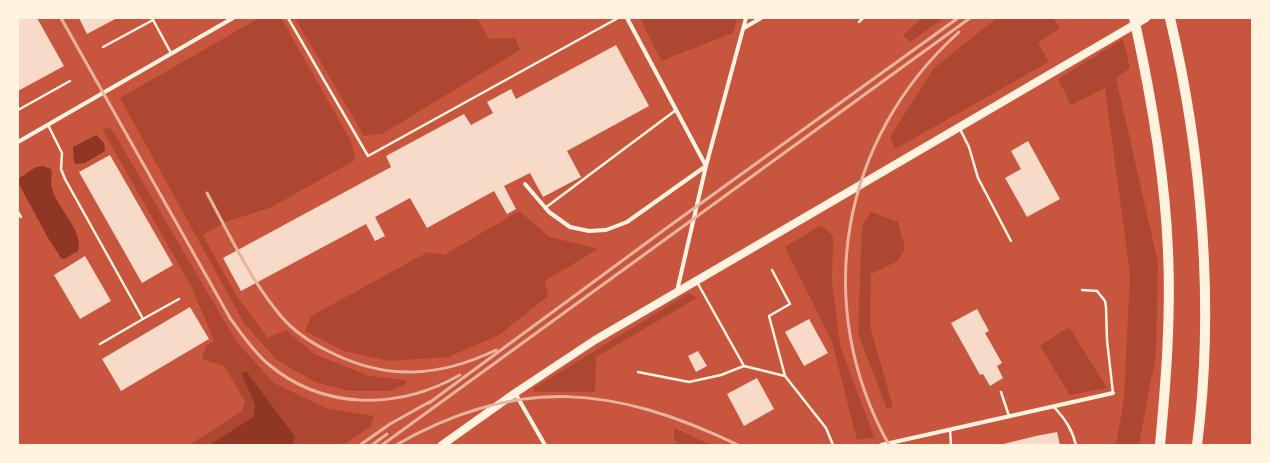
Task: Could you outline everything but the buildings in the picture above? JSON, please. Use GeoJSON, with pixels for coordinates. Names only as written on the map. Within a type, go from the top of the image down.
{"type":"FeatureCollection","features":[{"type":"Feature","properties":{"kind":"highway"},"geometry":{"type":"LineString","coordinates":[[1134,18],[1148,80],[1161,164],[1168,251],[1167,364],[1160,445]]}},
{"type":"Feature","properties":{"kind":"highway"},"geometry":{"type":"LineString","coordinates":[[1170,18],[1192,124],[1201,225],[1205,372],[1197,445]]}},
{"type":"Feature","properties":{"kind":"main road"},"geometry":{"type":"LineString","coordinates":[[442,445],[515,393],[595,340],[1146,18]]}},
{"type":"Feature","properties":{"kind":"street"},"geometry":{"type":"LineString","coordinates":[[18,142],[233,18]]}},
{"type":"Feature","properties":{"kind":"street"},"geometry":{"type":"LineString","coordinates":[[628,18],[706,166]]}},
{"type":"Feature","properties":{"kind":"street"},"geometry":{"type":"LineString","coordinates":[[677,291],[706,166],[746,18]]}},
{"type":"Feature","properties":{"kind":"street"},"geometry":{"type":"LineString","coordinates":[[744,28],[761,18]]}},
{"type":"Feature","properties":{"kind":"street"},"geometry":{"type":"LineString","coordinates":[[525,184],[546,208],[570,227],[593,231],[613,229],[628,222],[706,166]]}},
{"type":"Feature","properties":{"kind":"street"},"geometry":{"type":"LineString","coordinates":[[515,393],[545,445]]}},
{"type":"Feature","properties":{"kind":"street"},"geometry":{"type":"LineString","coordinates":[[881,445],[1113,393]]}},
{"type":"Feature","properties":{"kind":"lane"},"geometry":{"type":"LineString","coordinates":[[288,18],[368,156],[618,18]]}},
{"type":"Feature","properties":{"kind":"lane"},"geometry":{"type":"LineString","coordinates":[[859,22],[863,18]]}},
{"type":"Feature","properties":{"kind":"lane"},"geometry":{"type":"LineString","coordinates":[[103,47],[153,19],[172,54]]}},
{"type":"Feature","properties":{"kind":"lane"},"geometry":{"type":"LineString","coordinates":[[18,110],[70,80]]}},
{"type":"Feature","properties":{"kind":"lane"},"geometry":{"type":"LineString","coordinates":[[546,208],[677,110]]}},
{"type":"Feature","properties":{"kind":"lane"},"geometry":{"type":"LineString","coordinates":[[48,125],[62,152],[61,169],[65,180],[143,318]]}},
{"type":"Feature","properties":{"kind":"lane"},"geometry":{"type":"LineString","coordinates":[[959,127],[969,147],[978,178],[1011,241]]}},
{"type":"Feature","properties":{"kind":"lane"},"geometry":{"type":"LineString","coordinates":[[18,212],[21,217]]}},
{"type":"Feature","properties":{"kind":"lane"},"geometry":{"type":"LineString","coordinates":[[772,270],[790,304],[769,316],[785,376],[826,428],[833,445]]}},
{"type":"Feature","properties":{"kind":"lane"},"geometry":{"type":"LineString","coordinates":[[696,280],[744,366]]}},
{"type":"Feature","properties":{"kind":"lane"},"geometry":{"type":"LineString","coordinates":[[1082,290],[1097,291],[1105,301],[1107,340],[1113,393]]}},
{"type":"Feature","properties":{"kind":"lane"},"geometry":{"type":"LineString","coordinates":[[100,344],[143,318],[179,299]]}},
{"type":"Feature","properties":{"kind":"lane"},"geometry":{"type":"LineString","coordinates":[[638,372],[690,382],[721,375],[744,366],[785,376]]}},
{"type":"Feature","properties":{"kind":"lane"},"geometry":{"type":"LineString","coordinates":[[1001,392],[1009,416]]}},
{"type":"Feature","properties":{"kind":"lane"},"geometry":{"type":"LineString","coordinates":[[1054,406],[1073,431],[1076,445]]}},
{"type":"Feature","properties":{"kind":"lane"},"geometry":{"type":"LineString","coordinates":[[950,430],[951,445]]}},
{"type":"Feature","properties":{"kind":"shaded area"},"geometry":{"type":"Polygon","coordinates":[[[259,18],[281,18],[351,141],[355,160],[272,207],[226,222],[203,235],[236,295],[268,338],[286,330],[314,354],[369,376],[405,380],[406,384],[390,391],[349,391],[315,382],[277,360],[244,323],[120,98],[259,18]]]}},
{"type":"Feature","properties":{"kind":"shaded area"},"geometry":{"type":"Polygon","coordinates":[[[295,18],[477,18],[489,39],[515,38],[520,50],[382,134],[364,136],[295,18]]]}},
{"type":"Feature","properties":{"kind":"shaded area"},"geometry":{"type":"Polygon","coordinates":[[[640,18],[737,18],[733,33],[661,61],[640,18]]]}},
{"type":"Feature","properties":{"kind":"shaded area"},"geometry":{"type":"Polygon","coordinates":[[[922,18],[944,18],[910,42],[903,35],[922,18]]]}},
{"type":"Feature","properties":{"kind":"shaded area"},"geometry":{"type":"Polygon","coordinates":[[[997,18],[1053,18],[1060,28],[1038,43],[1049,62],[895,149],[890,137],[934,68],[997,18]]]}},
{"type":"Feature","properties":{"kind":"shaded area"},"geometry":{"type":"Polygon","coordinates":[[[1123,39],[1130,68],[1116,78],[1158,263],[1156,354],[1139,445],[1116,445],[1124,399],[1130,274],[1105,88],[1071,105],[1058,79],[1123,39]]]}},
{"type":"Feature","properties":{"kind":"shaded area"},"geometry":{"type":"Polygon","coordinates":[[[111,128],[236,341],[274,383],[326,408],[374,416],[371,426],[344,445],[292,445],[295,435],[247,372],[241,374],[255,405],[253,417],[210,445],[189,445],[242,411],[245,401],[224,366],[202,359],[206,346],[214,341],[192,288],[102,129],[111,128]]]}},
{"type":"Feature","properties":{"kind":"shaded area"},"geometry":{"type":"Polygon","coordinates":[[[96,135],[104,143],[105,151],[85,163],[74,163],[73,147],[96,135]]]}},
{"type":"Feature","properties":{"kind":"shaded area"},"geometry":{"type":"Polygon","coordinates":[[[43,166],[51,169],[51,186],[74,228],[79,244],[78,251],[64,259],[61,258],[48,238],[19,184],[18,179],[36,167],[43,166]]]}},
{"type":"Feature","properties":{"kind":"shaded area"},"geometry":{"type":"Polygon","coordinates":[[[519,211],[550,237],[598,249],[545,281],[548,296],[499,335],[448,357],[389,361],[344,351],[305,331],[311,316],[428,252],[444,255],[519,211]]]}},
{"type":"Feature","properties":{"kind":"shaded area"},"geometry":{"type":"Polygon","coordinates":[[[871,212],[898,222],[905,248],[898,261],[871,274],[870,326],[893,407],[887,409],[858,333],[862,226],[871,212]]]}},
{"type":"Feature","properties":{"kind":"shaded area"},"geometry":{"type":"Polygon","coordinates":[[[821,225],[833,236],[832,282],[840,345],[874,437],[857,440],[832,342],[785,247],[821,225]]]}},
{"type":"Feature","properties":{"kind":"shaded area"},"geometry":{"type":"Polygon","coordinates":[[[689,293],[697,298],[596,357],[595,392],[534,392],[534,388],[689,293]]]}},
{"type":"Feature","properties":{"kind":"shaded area"},"geometry":{"type":"Polygon","coordinates":[[[1069,327],[1107,388],[1070,395],[1040,346],[1069,327]]]}},
{"type":"Feature","properties":{"kind":"shaded area"},"geometry":{"type":"Polygon","coordinates":[[[247,372],[295,436],[292,445],[210,445],[253,417],[255,405],[241,373],[247,372]]]}},
{"type":"Feature","properties":{"kind":"shaded area"},"geometry":{"type":"Polygon","coordinates":[[[674,428],[711,445],[677,445],[674,438],[674,428]]]}},
{"type":"Feature","properties":{"kind":"railway"},"geometry":{"type":"LineString","coordinates":[[61,18],[230,318],[252,347],[267,363],[289,379],[312,390],[336,397],[361,400],[386,399],[412,395],[436,387],[460,375]]}},
{"type":"Feature","properties":{"kind":"railway"},"geometry":{"type":"LineString","coordinates":[[429,403],[668,227],[958,18]]}},
{"type":"Feature","properties":{"kind":"railway"},"geometry":{"type":"LineString","coordinates":[[382,445],[970,18]]}},
{"type":"Feature","properties":{"kind":"railway"},"geometry":{"type":"LineString","coordinates":[[889,445],[865,391],[850,336],[845,281],[850,226],[864,173],[887,122],[919,75],[959,32]]}},
{"type":"Feature","properties":{"kind":"railway"},"geometry":{"type":"LineString","coordinates":[[207,193],[239,253],[266,297],[287,323],[307,339],[322,348],[351,361],[372,368],[413,372],[454,366],[496,350]]}},
{"type":"Feature","properties":{"kind":"railway"},"geometry":{"type":"LineString","coordinates":[[396,445],[441,422],[484,407],[525,399],[567,397],[608,401],[650,410],[693,425],[738,445]]}},
{"type":"Feature","properties":{"kind":"railway"},"geometry":{"type":"LineString","coordinates":[[360,445],[390,424],[433,400]]}},
{"type":"Feature","properties":{"kind":"railway"},"geometry":{"type":"LineString","coordinates":[[372,445],[387,434]]}}]}
